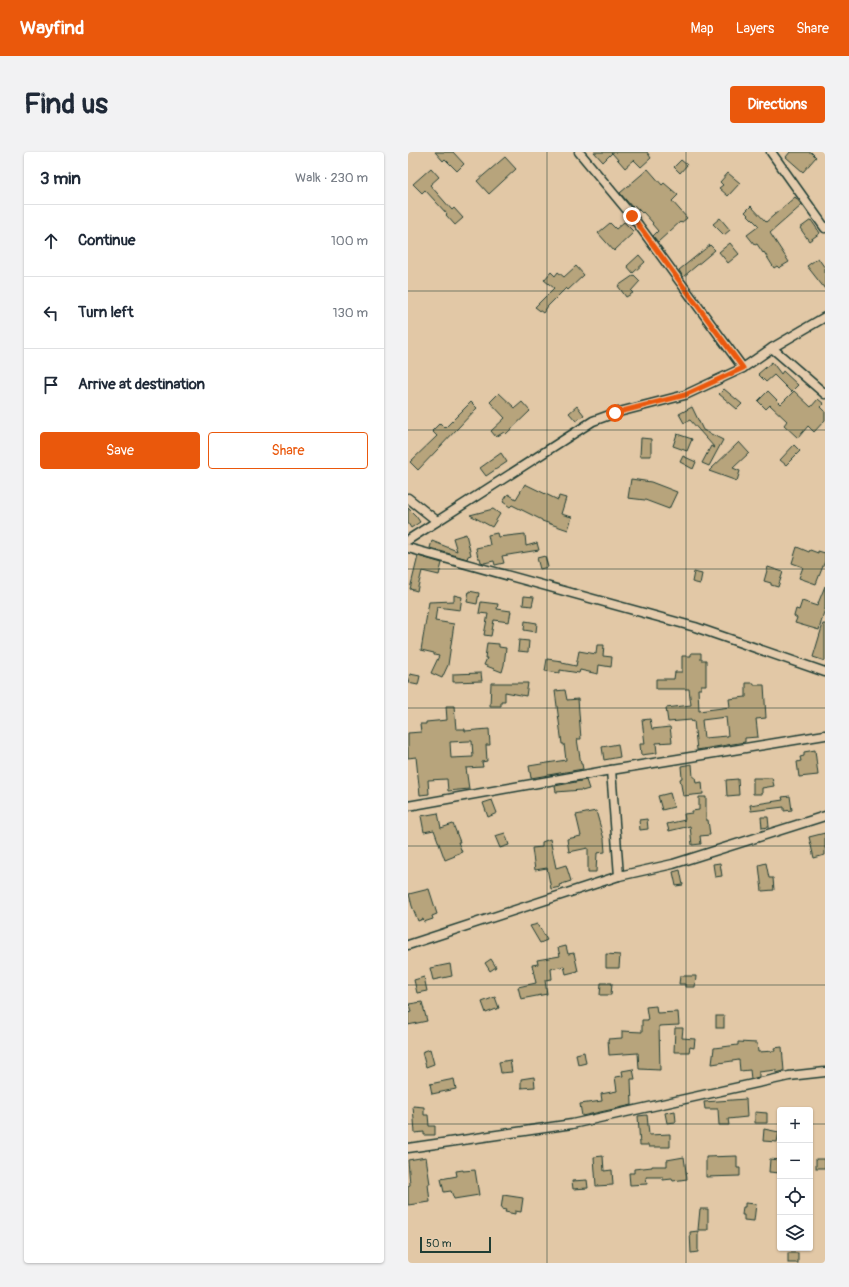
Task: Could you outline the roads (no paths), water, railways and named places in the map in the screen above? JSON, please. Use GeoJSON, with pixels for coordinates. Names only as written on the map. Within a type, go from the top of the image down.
{"type":"FeatureCollection","features":[{"type":"Feature","properties":{"kind":"street"},"geometry":{"type":"LineString","coordinates":[[579,152],[632,216],[743,368]]}},
{"type":"Feature","properties":{"kind":"street"},"geometry":{"type":"LineString","coordinates":[[771,152],[825,228]]}},
{"type":"Feature","properties":{"kind":"street"},"geometry":{"type":"LineString","coordinates":[[408,540],[593,421],[615,413],[685,395],[743,368],[772,348],[825,317]]}},
{"type":"Feature","properties":{"kind":"street"},"geometry":{"type":"LineString","coordinates":[[772,348],[825,394]]}},
{"type":"Feature","properties":{"kind":"street"},"geometry":{"type":"LineString","coordinates":[[408,498],[438,521]]}},
{"type":"Feature","properties":{"kind":"street"},"geometry":{"type":"LineString","coordinates":[[408,548],[695,627],[825,672]]}},
{"type":"Feature","properties":{"kind":"street"},"geometry":{"type":"LineString","coordinates":[[408,806],[611,770],[825,736]]}},
{"type":"Feature","properties":{"kind":"street"},"geometry":{"type":"LineString","coordinates":[[611,770],[619,876]]}},
{"type":"Feature","properties":{"kind":"street"},"geometry":{"type":"LineString","coordinates":[[408,945],[619,876],[673,864],[825,816]]}},
{"type":"Feature","properties":{"kind":"street"},"geometry":{"type":"LineString","coordinates":[[408,1148],[572,1124],[789,1076],[825,1072]]}}]}
